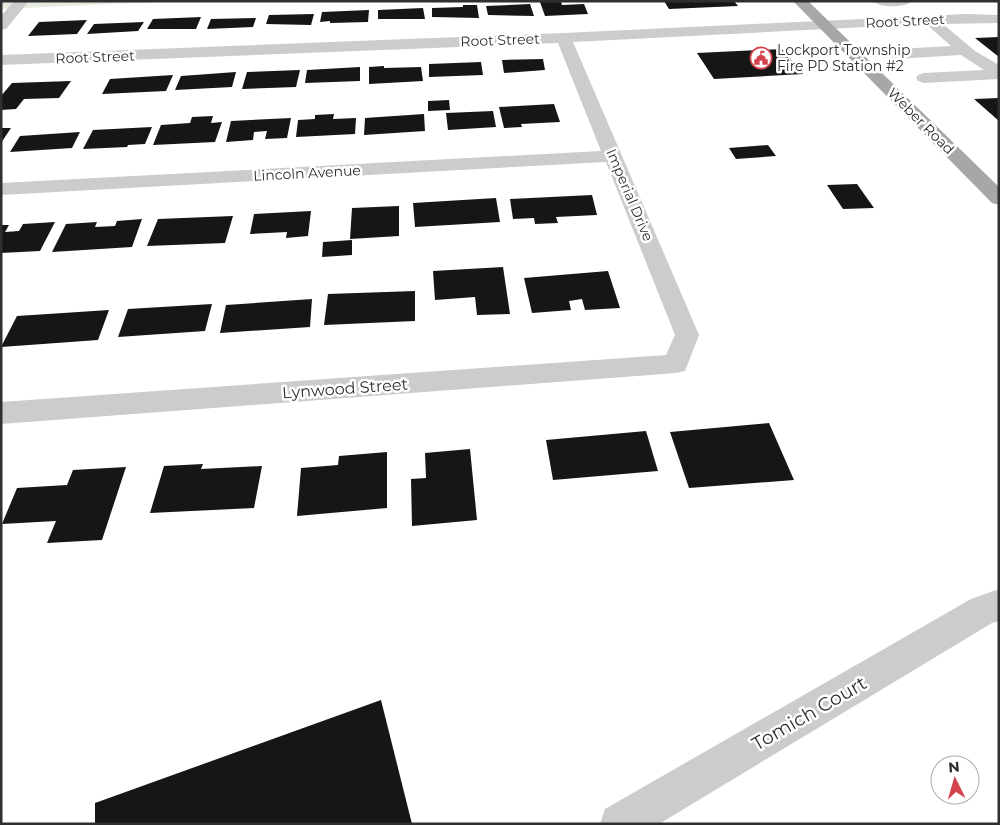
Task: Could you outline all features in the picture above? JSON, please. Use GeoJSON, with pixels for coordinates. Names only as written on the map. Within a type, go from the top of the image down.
{"type":"FeatureCollection","features":[{"type":"Feature","properties":{"kind":"main road","name":"Weber Road"},"geometry":{"type":"LineString","coordinates":[[800,1],[999,199]]}},
{"type":"Feature","properties":{"kind":"street"},"geometry":{"type":"LineString","coordinates":[[1,26],[22,1]]}},
{"type":"Feature","properties":{"kind":"street"},"geometry":{"type":"LineString","coordinates":[[880,1],[905,1]]}},
{"type":"Feature","properties":{"kind":"street","name":"Root Street"},"geometry":{"type":"LineString","coordinates":[[1,60],[564,38],[825,25],[997,11]]}},
{"type":"Feature","properties":{"kind":"street"},"geometry":{"type":"LineString","coordinates":[[933,16],[964,50],[999,73]]}},
{"type":"Feature","properties":{"kind":"street","name":"Imperial Drive"},"geometry":{"type":"LineString","coordinates":[[564,38],[688,335],[682,352]]}},
{"type":"Feature","properties":{"kind":"street"},"geometry":{"type":"LineString","coordinates":[[896,54],[964,50]]}},
{"type":"Feature","properties":{"kind":"street"},"geometry":{"type":"LineString","coordinates":[[924,78],[999,73]]}},
{"type":"Feature","properties":{"kind":"street","name":"Lincoln Avenue"},"geometry":{"type":"LineString","coordinates":[[1,189],[614,156]]}},
{"type":"Feature","properties":{"kind":"street","name":"Lynwood Street"},"geometry":{"type":"LineString","coordinates":[[1,413],[676,364],[682,352]]}},
{"type":"Feature","properties":{"kind":"street","name":"Tomich Court"},"geometry":{"type":"LineString","coordinates":[[620,824],[975,615],[999,605]]}},
{"type":"Feature","properties":{"kind":"shaded area"},"geometry":{"type":"Polygon","coordinates":[[[1,1],[176,1],[1,9],[1,1]]]}},
{"type":"Feature","properties":{"kind":"building"},"geometry":{"type":"Polygon","coordinates":[[[561,1],[562,5],[584,4],[588,14],[545,16],[540,2],[561,1]]]}},
{"type":"Feature","properties":{"kind":"building"},"geometry":{"type":"Polygon","coordinates":[[[664,1],[734,1],[738,6],[669,9],[664,1]]]}},
{"type":"Feature","properties":{"kind":"building"},"geometry":{"type":"Polygon","coordinates":[[[530,4],[534,16],[488,15],[486,6],[530,4]]]}},
{"type":"Feature","properties":{"kind":"building"},"geometry":{"type":"Polygon","coordinates":[[[463,5],[477,5],[479,18],[432,17],[432,8],[463,7],[463,5]]]}},
{"type":"Feature","properties":{"kind":"building"},"geometry":{"type":"Polygon","coordinates":[[[423,8],[425,19],[378,19],[378,10],[423,8]]]}},
{"type":"Feature","properties":{"kind":"building"},"geometry":{"type":"Polygon","coordinates":[[[369,10],[368,22],[320,22],[322,12],[369,10]]]}},
{"type":"Feature","properties":{"kind":"building"},"geometry":{"type":"Polygon","coordinates":[[[314,14],[311,25],[266,24],[269,15],[314,14]]]}},
{"type":"Feature","properties":{"kind":"building"},"geometry":{"type":"Polygon","coordinates":[[[201,17],[196,29],[147,29],[153,19],[201,17]]]}},
{"type":"Feature","properties":{"kind":"building"},"geometry":{"type":"Polygon","coordinates":[[[256,18],[253,27],[207,29],[211,19],[256,18]]]}},
{"type":"Feature","properties":{"kind":"building"},"geometry":{"type":"Polygon","coordinates":[[[87,20],[77,34],[28,36],[39,22],[87,20]]]}},
{"type":"Feature","properties":{"kind":"building"},"geometry":{"type":"Polygon","coordinates":[[[144,22],[138,31],[87,34],[94,24],[144,22]]]}},
{"type":"Feature","properties":{"kind":"building"},"geometry":{"type":"Polygon","coordinates":[[[999,37],[999,57],[975,38],[999,37]]]}},
{"type":"Feature","properties":{"kind":"building"},"geometry":{"type":"Polygon","coordinates":[[[782,49],[803,74],[714,79],[697,53],[782,49]]]}},
{"type":"Feature","properties":{"kind":"building"},"geometry":{"type":"Polygon","coordinates":[[[543,59],[545,70],[504,73],[502,60],[543,59]]]}},
{"type":"Feature","properties":{"kind":"building"},"geometry":{"type":"Polygon","coordinates":[[[481,62],[483,75],[429,77],[429,64],[481,62]]]}},
{"type":"Feature","properties":{"kind":"building"},"geometry":{"type":"Polygon","coordinates":[[[384,66],[384,68],[421,67],[423,81],[369,84],[369,67],[384,66]]]}},
{"type":"Feature","properties":{"kind":"building"},"geometry":{"type":"Polygon","coordinates":[[[360,67],[360,81],[305,83],[307,70],[360,67]]]}},
{"type":"Feature","properties":{"kind":"building"},"geometry":{"type":"Polygon","coordinates":[[[300,70],[296,87],[242,89],[247,72],[300,70]]]}},
{"type":"Feature","properties":{"kind":"building"},"geometry":{"type":"Polygon","coordinates":[[[236,72],[232,87],[175,90],[181,76],[236,72]]]}},
{"type":"Feature","properties":{"kind":"building"},"geometry":{"type":"Polygon","coordinates":[[[173,75],[166,91],[102,94],[110,79],[173,75]]]}},
{"type":"Feature","properties":{"kind":"building"},"geometry":{"type":"Polygon","coordinates":[[[71,81],[59,98],[24,99],[16,109],[1,110],[1,96],[12,83],[71,81]]]}},
{"type":"Feature","properties":{"kind":"building"},"geometry":{"type":"Polygon","coordinates":[[[999,98],[999,121],[974,99],[999,98]]]}},
{"type":"Feature","properties":{"kind":"building"},"geometry":{"type":"Polygon","coordinates":[[[449,100],[450,110],[428,111],[428,101],[449,100]]]}},
{"type":"Feature","properties":{"kind":"building"},"geometry":{"type":"Polygon","coordinates":[[[554,104],[560,122],[521,124],[522,127],[504,128],[499,107],[554,104]]]}},
{"type":"Feature","properties":{"kind":"building"},"geometry":{"type":"Polygon","coordinates":[[[493,111],[496,127],[448,130],[446,113],[493,111]]]}},
{"type":"Feature","properties":{"kind":"building"},"geometry":{"type":"Polygon","coordinates":[[[334,114],[333,119],[356,118],[355,134],[296,137],[298,120],[315,119],[315,115],[334,114]]]}},
{"type":"Feature","properties":{"kind":"building"},"geometry":{"type":"Polygon","coordinates":[[[424,114],[425,131],[364,135],[365,118],[424,114]]]}},
{"type":"Feature","properties":{"kind":"building"},"geometry":{"type":"Polygon","coordinates":[[[213,116],[211,123],[222,122],[215,142],[153,145],[161,125],[190,123],[192,117],[213,116]]]}},
{"type":"Feature","properties":{"kind":"building"},"geometry":{"type":"Polygon","coordinates":[[[291,118],[287,138],[265,139],[267,131],[254,132],[253,140],[226,142],[231,121],[291,118]]]}},
{"type":"Feature","properties":{"kind":"building"},"geometry":{"type":"Polygon","coordinates":[[[152,127],[145,144],[128,145],[127,147],[83,149],[93,130],[152,127]]]}},
{"type":"Feature","properties":{"kind":"building"},"geometry":{"type":"Polygon","coordinates":[[[1,128],[11,128],[1,143],[1,128]]]}},
{"type":"Feature","properties":{"kind":"building"},"geometry":{"type":"Polygon","coordinates":[[[80,132],[72,148],[10,152],[20,136],[80,132]]]}},
{"type":"Feature","properties":{"kind":"building"},"geometry":{"type":"Polygon","coordinates":[[[768,145],[776,156],[736,159],[729,148],[768,145]]]}},
{"type":"Feature","properties":{"kind":"building"},"geometry":{"type":"Polygon","coordinates":[[[857,184],[874,208],[843,209],[827,185],[857,184]]]}},
{"type":"Feature","properties":{"kind":"building"},"geometry":{"type":"Polygon","coordinates":[[[592,195],[597,215],[556,217],[558,223],[535,224],[534,218],[513,219],[510,199],[592,195]]]}},
{"type":"Feature","properties":{"kind":"building"},"geometry":{"type":"Polygon","coordinates":[[[496,198],[500,222],[415,227],[413,203],[496,198]]]}},
{"type":"Feature","properties":{"kind":"building"},"geometry":{"type":"Polygon","coordinates":[[[399,206],[399,236],[350,239],[352,208],[399,206]]]}},
{"type":"Feature","properties":{"kind":"building"},"geometry":{"type":"Polygon","coordinates":[[[311,211],[308,236],[286,238],[287,232],[250,234],[254,214],[311,211]]]}},
{"type":"Feature","properties":{"kind":"building"},"geometry":{"type":"Polygon","coordinates":[[[233,216],[225,243],[147,246],[158,219],[233,216]]]}},
{"type":"Feature","properties":{"kind":"building"},"geometry":{"type":"Polygon","coordinates":[[[142,219],[132,247],[52,252],[66,224],[97,222],[95,227],[115,226],[117,221],[142,219]]]}},
{"type":"Feature","properties":{"kind":"building"},"geometry":{"type":"Polygon","coordinates":[[[55,222],[40,251],[1,253],[1,225],[9,225],[5,232],[19,231],[23,224],[55,222]]]}},
{"type":"Feature","properties":{"kind":"building"},"geometry":{"type":"Polygon","coordinates":[[[352,240],[352,255],[322,257],[323,242],[352,240]]]}},
{"type":"Feature","properties":{"kind":"building"},"geometry":{"type":"Polygon","coordinates":[[[503,267],[510,314],[477,315],[475,297],[435,300],[433,271],[503,267]]]}},
{"type":"Feature","properties":{"kind":"building"},"geometry":{"type":"Polygon","coordinates":[[[608,271],[620,308],[585,310],[582,299],[569,301],[571,310],[532,313],[524,278],[608,271]]]}},
{"type":"Feature","properties":{"kind":"building"},"geometry":{"type":"Polygon","coordinates":[[[415,291],[415,321],[324,325],[328,294],[415,291]]]}},
{"type":"Feature","properties":{"kind":"building"},"geometry":{"type":"Polygon","coordinates":[[[312,299],[310,327],[220,333],[226,305],[312,299]]]}},
{"type":"Feature","properties":{"kind":"building"},"geometry":{"type":"Polygon","coordinates":[[[212,304],[205,331],[118,337],[128,309],[212,304]]]}},
{"type":"Feature","properties":{"kind":"building"},"geometry":{"type":"Polygon","coordinates":[[[109,310],[98,340],[1,347],[17,316],[109,310]]]}},
{"type":"Feature","properties":{"kind":"building"},"geometry":{"type":"Polygon","coordinates":[[[769,423],[794,480],[689,488],[670,432],[769,423]]]}},
{"type":"Feature","properties":{"kind":"building"},"geometry":{"type":"Polygon","coordinates":[[[646,431],[658,471],[553,480],[546,440],[646,431]]]}},
{"type":"Feature","properties":{"kind":"building"},"geometry":{"type":"Polygon","coordinates":[[[470,449],[477,520],[412,526],[411,479],[426,478],[425,453],[470,449]]]}},
{"type":"Feature","properties":{"kind":"building"},"geometry":{"type":"Polygon","coordinates":[[[387,452],[387,508],[297,516],[301,468],[338,465],[339,456],[387,452]]]}},
{"type":"Feature","properties":{"kind":"building"},"geometry":{"type":"Polygon","coordinates":[[[203,464],[201,469],[262,466],[254,508],[150,513],[164,466],[203,464]]]}},
{"type":"Feature","properties":{"kind":"building"},"geometry":{"type":"Polygon","coordinates":[[[126,467],[102,540],[47,543],[56,521],[2,524],[17,488],[67,485],[73,470],[126,467]]]}},
{"type":"Feature","properties":{"kind":"building"},"geometry":{"type":"Polygon","coordinates":[[[381,700],[412,824],[95,824],[95,803],[381,700]]]}},
{"type":"Feature","properties":{"kind":"place","name":"Lockport Township Fire PD Station #2"},"geometry":{"type":"Point","coordinates":[761,58]}}]}
